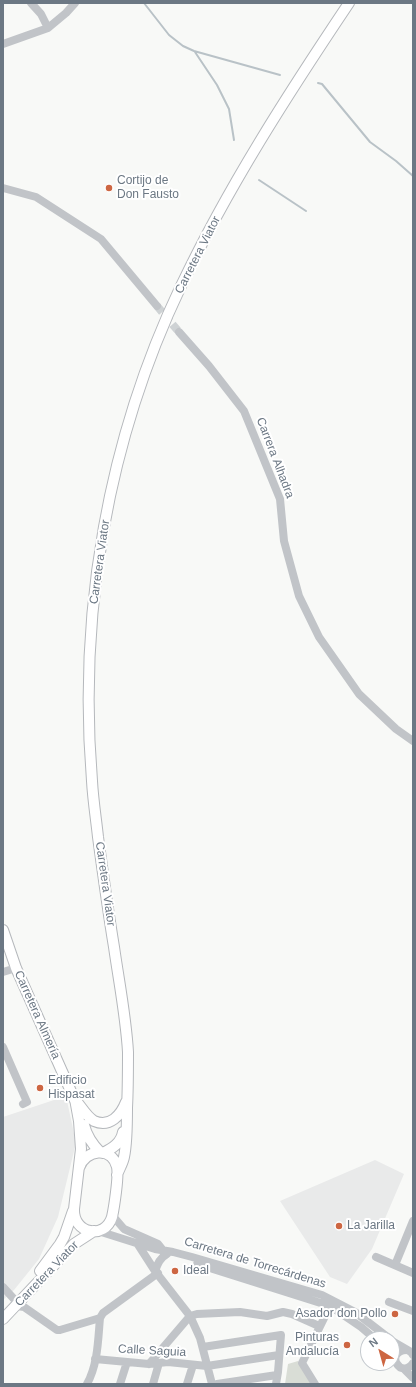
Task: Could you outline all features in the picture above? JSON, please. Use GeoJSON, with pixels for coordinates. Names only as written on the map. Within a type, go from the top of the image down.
{"type":"FeatureCollection","features":[{"type":"Feature","properties":{"kind":"main road","name":"Carretera Viator"},"geometry":{"type":"LineString","coordinates":[[117,1175],[124,1158],[128,1099],[128,1050],[93,790],[88,714],[90,656],[99,549],[118,460],[127,427],[158,340],[181,286],[217,215],[261,140],[349,3]]}},
{"type":"Feature","properties":{"kind":"main road","name":"Carretera Almería"},"geometry":{"type":"LineString","coordinates":[[3,930],[16,968],[75,1099]]}},
{"type":"Feature","properties":{"kind":"main road"},"geometry":{"type":"LineString","coordinates":[[75,1099],[88,1116],[94,1121],[107,1122],[114,1120],[121,1113],[128,1099]]}},
{"type":"Feature","properties":{"kind":"main road"},"geometry":{"type":"LineString","coordinates":[[75,1099],[83,1120],[86,1134],[90,1141],[102,1153],[109,1156],[117,1166],[112,1215]]}},
{"type":"Feature","properties":{"kind":"main road"},"geometry":{"type":"LineString","coordinates":[[75,1099],[81,1131],[81,1149],[74,1218],[78,1225],[86,1230],[96,1231]]}},
{"type":"Feature","properties":{"kind":"main road"},"geometry":{"type":"LineString","coordinates":[[79,1168],[85,1157],[93,1153],[102,1153],[116,1145],[122,1139],[127,1118]]}},
{"type":"Feature","properties":{"kind":"main road","name":"Carretera Viator"},"geometry":{"type":"LineString","coordinates":[[3,1319],[60,1244],[74,1209]]}},
{"type":"Feature","properties":{"kind":"main road","name":"Carretera Viator"},"geometry":{"type":"LineString","coordinates":[[3,1309],[15,1302],[74,1244],[102,1229],[109,1223],[112,1215]]}},
{"type":"Feature","properties":{"kind":"street"},"geometry":{"type":"LineString","coordinates":[[31,3],[41,14],[48,28]]}},
{"type":"Feature","properties":{"kind":"street"},"geometry":{"type":"LineString","coordinates":[[3,44],[48,28],[66,13],[75,3]]}},
{"type":"Feature","properties":{"kind":"street"},"geometry":{"type":"LineString","coordinates":[[3,188],[36,197],[102,239],[157,306]]}},
{"type":"Feature","properties":{"kind":"street","name":"Carrera Alhadra"},"geometry":{"type":"LineString","coordinates":[[179,332],[209,366],[244,411],[280,499],[284,541],[299,596],[319,637],[359,694],[396,729],[413,741]]}},
{"type":"Feature","properties":{"kind":"street"},"geometry":{"type":"LineString","coordinates":[[3,972],[16,968]]}},
{"type":"Feature","properties":{"kind":"street"},"geometry":{"type":"LineString","coordinates":[[3,1047],[27,1102],[23,1104]]}},
{"type":"Feature","properties":{"kind":"street","name":"Carretera de Torrecárdenas"},"geometry":{"type":"LineString","coordinates":[[112,1215],[124,1229],[158,1244],[166,1252]]}},
{"type":"Feature","properties":{"kind":"street"},"geometry":{"type":"LineString","coordinates":[[395,1265],[413,1221]]}},
{"type":"Feature","properties":{"kind":"street","name":"Carretera de Torrecárdenas"},"geometry":{"type":"LineString","coordinates":[[96,1231],[166,1252],[173,1252],[266,1282],[322,1295],[331,1303],[356,1312],[380,1331]]}},
{"type":"Feature","properties":{"kind":"street"},"geometry":{"type":"LineString","coordinates":[[138,1243],[156,1272],[190,1316],[203,1347],[212,1384]]}},
{"type":"Feature","properties":{"kind":"street"},"geometry":{"type":"LineString","coordinates":[[88,1384],[92,1376],[100,1318],[103,1313],[156,1272],[158,1262],[166,1252]]}},
{"type":"Feature","properties":{"kind":"street"},"geometry":{"type":"LineString","coordinates":[[376,1257],[413,1272]]}},
{"type":"Feature","properties":{"kind":"street"},"geometry":{"type":"LineString","coordinates":[[3,1287],[15,1302],[57,1330],[100,1318]]}},
{"type":"Feature","properties":{"kind":"street"},"geometry":{"type":"LineString","coordinates":[[389,1302],[413,1311]]}},
{"type":"Feature","properties":{"kind":"street"},"geometry":{"type":"LineString","coordinates":[[315,1384],[302,1363],[331,1303],[366,1331]]}},
{"type":"Feature","properties":{"kind":"street"},"geometry":{"type":"LineString","coordinates":[[149,1364],[190,1316],[197,1314],[240,1312],[266,1316],[283,1312],[292,1314],[320,1326]]}},
{"type":"Feature","properties":{"kind":"street"},"geometry":{"type":"LineString","coordinates":[[203,1347],[281,1335],[276,1384]]}},
{"type":"Feature","properties":{"kind":"street"},"geometry":{"type":"LineString","coordinates":[[400,1346],[411,1353]]}},
{"type":"Feature","properties":{"kind":"street"},"geometry":{"type":"LineString","coordinates":[[400,1352],[411,1353]]}},
{"type":"Feature","properties":{"kind":"street","name":"Calle Saguia"},"geometry":{"type":"LineString","coordinates":[[95,1359],[149,1364],[168,1362],[207,1366],[280,1355]]}},
{"type":"Feature","properties":{"kind":"street"},"geometry":{"type":"LineString","coordinates":[[120,1384],[127,1362]]}},
{"type":"Feature","properties":{"kind":"street"},"geometry":{"type":"LineString","coordinates":[[153,1384],[159,1363]]}},
{"type":"Feature","properties":{"kind":"street"},"geometry":{"type":"LineString","coordinates":[[400,1367],[409,1368],[413,1364]]}},
{"type":"Feature","properties":{"kind":"street"},"geometry":{"type":"LineString","coordinates":[[187,1384],[193,1365]]}},
{"type":"Feature","properties":{"kind":"street"},"geometry":{"type":"LineString","coordinates":[[404,1368],[413,1378]]}},
{"type":"Feature","properties":{"kind":"street"},"geometry":{"type":"LineString","coordinates":[[217,1384],[277,1375]]}},
{"type":"Feature","properties":{"kind":"shaded area"},"geometry":{"type":"Polygon","coordinates":[[[66,1096],[76,1143],[58,1217],[39,1259],[14,1290],[3,1300],[3,1117],[66,1096]]]}},
{"type":"Feature","properties":{"kind":"shaded area","name":"La Jarilla"},"geometry":{"type":"Polygon","coordinates":[[[375,1160],[404,1174],[372,1249],[347,1284],[330,1277],[280,1201],[375,1160]]]}},
{"type":"Feature","properties":{"kind":"shaded area"},"geometry":{"type":"Polygon","coordinates":[[[298,1361],[313,1384],[285,1384],[288,1364],[298,1361]]]}},
{"type":"Feature","properties":{"kind":"waterway"},"geometry":{"type":"LineString","coordinates":[[144,3],[169,35],[183,46],[194,51],[280,75]]}},
{"type":"Feature","properties":{"kind":"waterway"},"geometry":{"type":"LineString","coordinates":[[195,52],[217,85],[229,109],[234,140]]}},
{"type":"Feature","properties":{"kind":"waterway"},"geometry":{"type":"LineString","coordinates":[[318,83],[322,84],[370,142],[396,161],[413,176]]}},
{"type":"Feature","properties":{"kind":"waterway"},"geometry":{"type":"LineString","coordinates":[[259,180],[306,211]]}},
{"type":"Feature","properties":{"kind":"tunnel"},"geometry":{"type":"LineString","coordinates":[[157,306],[179,332]]}},
{"type":"Feature","properties":{"kind":"place","name":"Cortijo de Don Fausto"},"geometry":{"type":"Point","coordinates":[109,188]}},
{"type":"Feature","properties":{"kind":"place","name":"Edificio Hispasat"},"geometry":{"type":"Point","coordinates":[40,1088]}},
{"type":"Feature","properties":{"kind":"place","name":"La Jarilla"},"geometry":{"type":"Point","coordinates":[339,1226]}},
{"type":"Feature","properties":{"kind":"place","name":"Ideal"},"geometry":{"type":"Point","coordinates":[175,1271]}},
{"type":"Feature","properties":{"kind":"place","name":"Asador don Pollo"},"geometry":{"type":"Point","coordinates":[395,1314]}},
{"type":"Feature","properties":{"kind":"place","name":"Pinturas Andalucía"},"geometry":{"type":"Point","coordinates":[347,1345]}}]}
